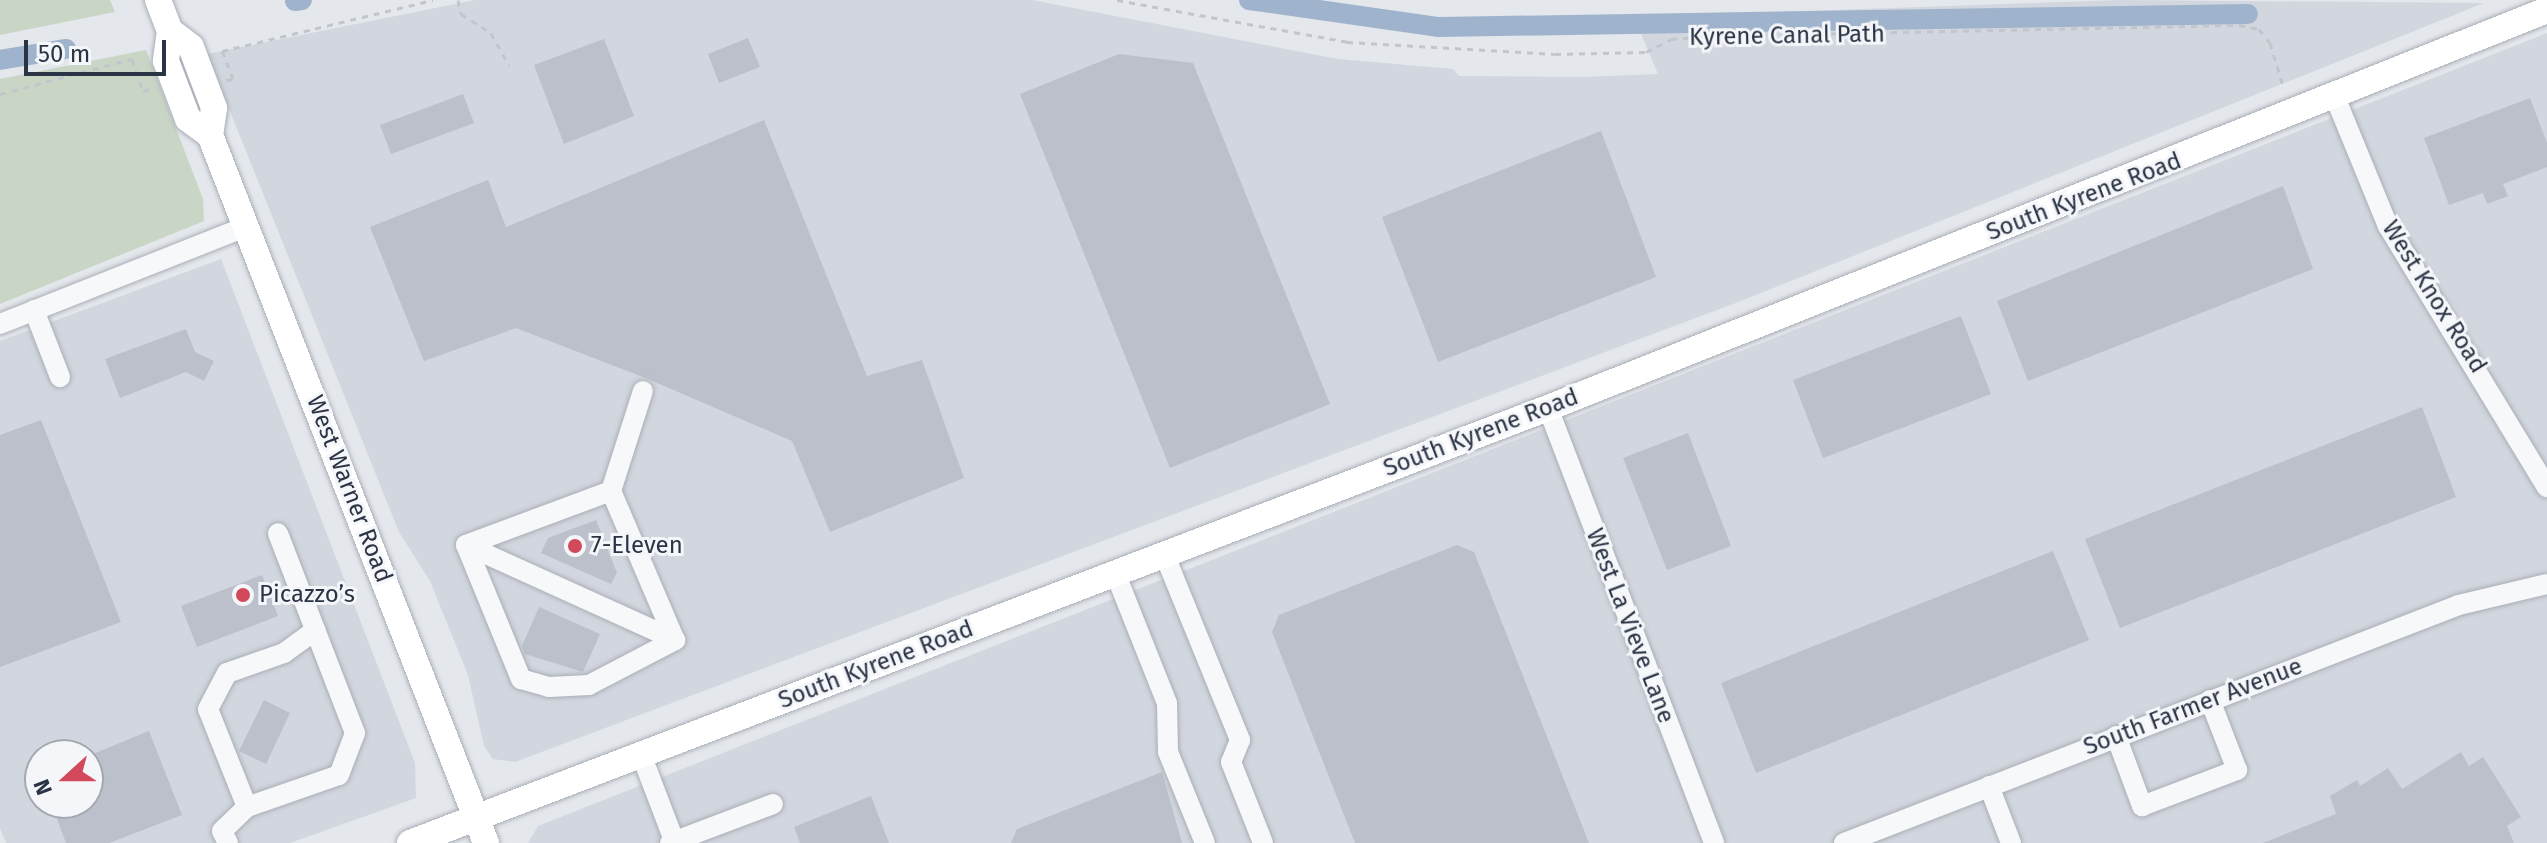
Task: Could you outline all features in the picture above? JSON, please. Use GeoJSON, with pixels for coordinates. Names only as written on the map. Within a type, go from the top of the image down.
{"type":"FeatureCollection","features":[{"type":"Feature","properties":{"kind":"main road","name":"West Warner Road"},"geometry":{"type":"LineString","coordinates":[[158,0],[170,31],[166,61],[183,107],[210,135],[486,843]]}},
{"type":"Feature","properties":{"kind":"main road","name":"South Kyrene Road"},"geometry":{"type":"LineString","coordinates":[[410,843],[1548,408],[2547,10]]}},
{"type":"Feature","properties":{"kind":"street","name":"West Knox Road"},"geometry":{"type":"LineString","coordinates":[[2335,97],[2388,226],[2547,488]]}},
{"type":"Feature","properties":{"kind":"street"},"geometry":{"type":"LineString","coordinates":[[0,324],[247,226]]}},
{"type":"Feature","properties":{"kind":"street"},"geometry":{"type":"LineString","coordinates":[[34,310],[60,377]]}},
{"type":"Feature","properties":{"kind":"street"},"geometry":{"type":"LineString","coordinates":[[643,391],[611,491],[675,640]]}},
{"type":"Feature","properties":{"kind":"street","name":"West La Vieve Lane"},"geometry":{"type":"LineString","coordinates":[[1548,408],[1714,843]]}},
{"type":"Feature","properties":{"kind":"street"},"geometry":{"type":"LineString","coordinates":[[466,545],[611,491]]}},
{"type":"Feature","properties":{"kind":"street"},"geometry":{"type":"LineString","coordinates":[[218,837],[247,807],[339,775],[355,733],[278,533]]}},
{"type":"Feature","properties":{"kind":"street"},"geometry":{"type":"LineString","coordinates":[[466,545],[521,679],[549,687],[589,685],[675,640]]}},
{"type":"Feature","properties":{"kind":"street"},"geometry":{"type":"LineString","coordinates":[[466,545],[675,640]]}},
{"type":"Feature","properties":{"kind":"street"},"geometry":{"type":"LineString","coordinates":[[1165,556],[1240,740],[1231,762],[1263,843]]}},
{"type":"Feature","properties":{"kind":"street"},"geometry":{"type":"LineString","coordinates":[[1116,575],[1167,703],[1168,752],[1205,843]]}},
{"type":"Feature","properties":{"kind":"street","name":"South Farmer Avenue"},"geometry":{"type":"LineString","coordinates":[[1847,842],[2459,605],[2547,584]]}},
{"type":"Feature","properties":{"kind":"street"},"geometry":{"type":"LineString","coordinates":[[247,807],[208,709],[227,673],[284,653],[316,630]]}},
{"type":"Feature","properties":{"kind":"street"},"geometry":{"type":"LineString","coordinates":[[2116,736],[2142,806],[2237,770],[2210,700]]}},
{"type":"Feature","properties":{"kind":"street"},"geometry":{"type":"LineString","coordinates":[[641,754],[673,842],[773,804]]}},
{"type":"Feature","properties":{"kind":"street"},"geometry":{"type":"LineString","coordinates":[[1989,786],[2011,843]]}},
{"type":"Feature","properties":{"kind":"path"},"geometry":{"type":"LineString","coordinates":[[222,80],[233,79],[222,51],[433,0]]}},
{"type":"Feature","properties":{"kind":"path"},"geometry":{"type":"LineString","coordinates":[[458,0],[461,14],[491,33],[509,65]]}},
{"type":"Feature","properties":{"kind":"path","name":"Kyrene Canal Path"},"geometry":{"type":"LineString","coordinates":[[1117,0],[1347,42],[1555,54],[1646,52],[1671,39],[1711,36],[2239,25],[2259,29],[2270,43],[2282,84]]}},
{"type":"Feature","properties":{"kind":"path"},"geometry":{"type":"LineString","coordinates":[[0,94],[132,59],[143,91],[156,87]]}},
{"type":"Feature","properties":{"kind":"shaded area"},"geometry":{"type":"Polygon","coordinates":[[[475,0],[1032,0],[1338,59],[1453,69],[1459,76],[1582,77],[1658,74],[1634,17],[2119,0],[2484,3],[1741,301],[515,762],[493,759],[484,746],[468,675],[430,581],[399,532],[207,54],[475,0]]]}},
{"type":"Feature","properties":{"kind":"shaded area"},"geometry":{"type":"Polygon","coordinates":[[[2547,33],[2547,843],[528,843],[538,826],[2547,33]]]}},
{"type":"Feature","properties":{"kind":"shaded area"},"geometry":{"type":"Polygon","coordinates":[[[221,259],[415,763],[416,798],[290,843],[6,843],[0,828],[0,341],[221,259]]]}},
{"type":"Feature","properties":{"kind":"green space"},"geometry":{"type":"Polygon","coordinates":[[[0,0],[110,0],[115,12],[0,35],[0,0]]]}},
{"type":"Feature","properties":{"kind":"green space"},"geometry":{"type":"Polygon","coordinates":[[[146,50],[203,199],[204,221],[0,304],[0,79],[146,50]]]}},
{"type":"Feature","properties":{"kind":"building"},"geometry":{"type":"Polygon","coordinates":[[[748,38],[760,67],[719,83],[708,54],[748,38]]]}},
{"type":"Feature","properties":{"kind":"building"},"geometry":{"type":"Polygon","coordinates":[[[604,39],[634,116],[564,144],[534,65],[604,39]]]}},
{"type":"Feature","properties":{"kind":"building"},"geometry":{"type":"Polygon","coordinates":[[[1119,54],[1193,63],[1330,404],[1170,468],[1020,94],[1119,54]]]}},
{"type":"Feature","properties":{"kind":"building"},"geometry":{"type":"Polygon","coordinates":[[[463,94],[474,123],[391,154],[380,125],[463,94]]]}},
{"type":"Feature","properties":{"kind":"building"},"geometry":{"type":"Polygon","coordinates":[[[2530,98],[2547,143],[2547,167],[2503,184],[2508,196],[2487,204],[2483,193],[2449,205],[2424,138],[2530,98]]]}},
{"type":"Feature","properties":{"kind":"building"},"geometry":{"type":"Polygon","coordinates":[[[764,120],[867,376],[922,360],[964,478],[830,532],[792,441],[648,379],[516,328],[424,361],[370,227],[488,180],[506,227],[764,120]]]}},
{"type":"Feature","properties":{"kind":"building"},"geometry":{"type":"Polygon","coordinates":[[[1601,131],[1656,277],[1438,362],[1382,217],[1601,131]]]}},
{"type":"Feature","properties":{"kind":"building"},"geometry":{"type":"Polygon","coordinates":[[[2283,186],[2313,269],[2028,381],[1997,301],[2283,186]]]}},
{"type":"Feature","properties":{"kind":"building"},"geometry":{"type":"Polygon","coordinates":[[[1961,316],[1991,394],[1823,458],[1793,380],[1961,316]]]}},
{"type":"Feature","properties":{"kind":"building"},"geometry":{"type":"Polygon","coordinates":[[[186,329],[195,352],[214,361],[204,381],[186,372],[120,398],[105,359],[186,329]]]}},
{"type":"Feature","properties":{"kind":"building"},"geometry":{"type":"Polygon","coordinates":[[[2422,407],[2456,497],[2120,628],[2085,539],[2422,407]]]}},
{"type":"Feature","properties":{"kind":"building"},"geometry":{"type":"Polygon","coordinates":[[[41,420],[121,622],[0,667],[0,435],[41,420]]]}},
{"type":"Feature","properties":{"kind":"building"},"geometry":{"type":"Polygon","coordinates":[[[1688,433],[1731,546],[1667,570],[1623,458],[1688,433]]]}},
{"type":"Feature","properties":{"kind":"building","name":"7-Eleven"},"geometry":{"type":"Polygon","coordinates":[[[596,520],[617,573],[611,584],[541,553],[548,538],[596,520]]]}},
{"type":"Feature","properties":{"kind":"building"},"geometry":{"type":"Polygon","coordinates":[[[1457,545],[1474,552],[1589,843],[1355,843],[1272,632],[1279,615],[1457,545]]]}},
{"type":"Feature","properties":{"kind":"building"},"geometry":{"type":"Polygon","coordinates":[[[2053,551],[2089,640],[1756,773],[1721,683],[2053,551]]]}},
{"type":"Feature","properties":{"kind":"building"},"geometry":{"type":"Polygon","coordinates":[[[262,575],[278,616],[197,647],[181,606],[262,575]]]}},
{"type":"Feature","properties":{"kind":"building"},"geometry":{"type":"Polygon","coordinates":[[[539,607],[600,634],[583,672],[525,654],[522,646],[539,607]]]}},
{"type":"Feature","properties":{"kind":"building"},"geometry":{"type":"Polygon","coordinates":[[[264,700],[290,713],[266,764],[239,751],[264,700]]]}},
{"type":"Feature","properties":{"kind":"building"},"geometry":{"type":"Polygon","coordinates":[[[149,731],[182,815],[109,843],[66,843],[57,819],[104,819],[104,749],[149,731]]]}},
{"type":"Feature","properties":{"kind":"building"},"geometry":{"type":"Polygon","coordinates":[[[2461,752],[2469,766],[2483,757],[2521,817],[2507,826],[2514,843],[2263,843],[2336,814],[2330,796],[2357,780],[2360,786],[2388,768],[2402,789],[2461,752]]]}},
{"type":"Feature","properties":{"kind":"building"},"geometry":{"type":"Polygon","coordinates":[[[1162,772],[1182,843],[1011,843],[1017,829],[1162,772]]]}},
{"type":"Feature","properties":{"kind":"building"},"geometry":{"type":"Polygon","coordinates":[[[871,796],[889,843],[800,843],[794,827],[871,796]]]}},
{"type":"Feature","properties":{"kind":"waterway"},"geometry":{"type":"LineString","coordinates":[[295,1],[302,0]]}},
{"type":"Feature","properties":{"kind":"waterway"},"geometry":{"type":"LineString","coordinates":[[1249,0],[1439,27],[2248,14]]}},
{"type":"Feature","properties":{"kind":"waterway"},"geometry":{"type":"LineString","coordinates":[[0,60],[66,49]]}},
{"type":"Feature","properties":{"kind":"place","name":"7-Eleven"},"geometry":{"type":"Point","coordinates":[575,546]}},
{"type":"Feature","properties":{"kind":"place","name":"Picazzo’s"},"geometry":{"type":"Point","coordinates":[243,595]}}]}
